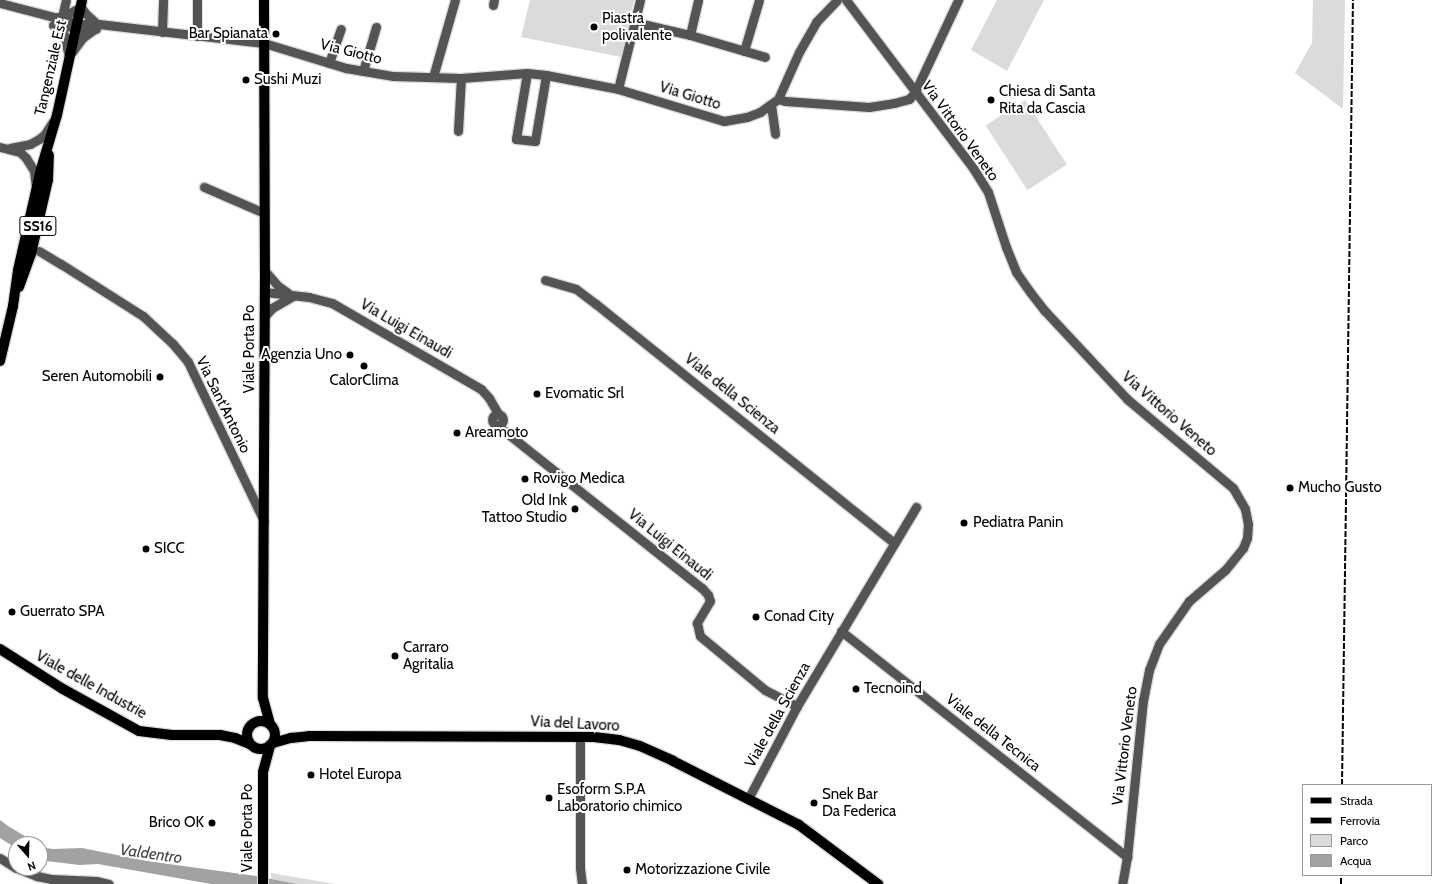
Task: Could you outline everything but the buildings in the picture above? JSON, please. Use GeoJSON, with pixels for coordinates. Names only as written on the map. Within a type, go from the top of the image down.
{"type":"FeatureCollection","features":[{"type":"Feature","properties":{"kind":"main road","name":"Viale Porta Po"},"geometry":{"type":"LineString","coordinates":[[263,884],[263,772],[275,735],[263,698],[265,316],[264,0]]}},
{"type":"Feature","properties":{"kind":"main road","name":"Tangenziale Est"},"geometry":{"type":"LineString","coordinates":[[0,361],[13,306],[18,270],[36,190],[57,115],[81,3]]}},
{"type":"Feature","properties":{"kind":"main road","name":"Tangenziale Est"},"geometry":{"type":"LineString","coordinates":[[13,306],[31,254],[46,188],[50,143]]}},
{"type":"Feature","properties":{"kind":"main road","name":"Viale delle Industrie"},"geometry":{"type":"LineString","coordinates":[[0,649],[87,703],[139,731],[172,736],[220,735],[235,738],[252,745]]}},
{"type":"Feature","properties":{"kind":"main road","name":"Viale Porta Po"},"geometry":{"type":"LineString","coordinates":[[263,698],[247,733],[263,772]]}},
{"type":"Feature","properties":{"kind":"main road"},"geometry":{"type":"LineString","coordinates":[[251,724],[264,721],[280,730],[304,736]]}},
{"type":"Feature","properties":{"kind":"main road","name":"Viale delle Industrie"},"geometry":{"type":"LineString","coordinates":[[220,735],[251,724]]}},
{"type":"Feature","properties":{"kind":"main road"},"geometry":{"type":"LineString","coordinates":[[252,745],[264,749],[271,744],[304,736]]}},
{"type":"Feature","properties":{"kind":"main road","name":"Via del Lavoro"},"geometry":{"type":"LineString","coordinates":[[304,736],[580,737],[607,738],[640,746],[799,824],[878,884]]}},
{"type":"Feature","properties":{"kind":"street"},"geometry":{"type":"LineString","coordinates":[[56,20],[66,0]]}},
{"type":"Feature","properties":{"kind":"street"},"geometry":{"type":"LineString","coordinates":[[162,32],[163,0]]}},
{"type":"Feature","properties":{"kind":"street"},"geometry":{"type":"LineString","coordinates":[[197,0],[197,36]]}},
{"type":"Feature","properties":{"kind":"street"},"geometry":{"type":"LineString","coordinates":[[433,77],[455,0]]}},
{"type":"Feature","properties":{"kind":"street"},"geometry":{"type":"LineString","coordinates":[[618,89],[640,0]]}},
{"type":"Feature","properties":{"kind":"street"},"geometry":{"type":"LineString","coordinates":[[690,35],[698,0]]}},
{"type":"Feature","properties":{"kind":"street"},"geometry":{"type":"LineString","coordinates":[[744,51],[759,0]]}},
{"type":"Feature","properties":{"kind":"street","name":"Via Giotto"},"geometry":{"type":"LineString","coordinates":[[76,27],[85,24],[100,27],[264,43],[346,68],[393,76],[461,78],[527,73],[546,75],[618,89],[724,121],[747,117],[771,105],[778,99],[798,52],[828,4],[837,0]]}},
{"type":"Feature","properties":{"kind":"street","name":"Via Vittorio Veneto"},"geometry":{"type":"LineString","coordinates":[[846,0],[915,92],[932,112],[968,161],[988,192],[1008,253],[1016,272],[1030,292],[1045,311],[1127,399],[1233,488],[1244,509],[1248,524],[1247,538],[1243,548],[1225,570],[1189,601],[1159,644],[1149,670],[1143,700],[1127,858],[1122,884]]}},
{"type":"Feature","properties":{"kind":"street"},"geometry":{"type":"LineString","coordinates":[[778,99],[785,101],[869,106],[894,103],[909,98],[915,92],[958,0]]}},
{"type":"Feature","properties":{"kind":"street"},"geometry":{"type":"LineString","coordinates":[[0,3],[56,20],[69,21],[76,27]]}},
{"type":"Feature","properties":{"kind":"street"},"geometry":{"type":"LineString","coordinates":[[56,20],[81,3],[85,13],[100,27],[82,38],[69,58]]}},
{"type":"Feature","properties":{"kind":"street"},"geometry":{"type":"LineString","coordinates":[[56,20],[64,35],[69,58]]}},
{"type":"Feature","properties":{"kind":"street"},"geometry":{"type":"LineString","coordinates":[[634,22],[690,35],[766,57]]}},
{"type":"Feature","properties":{"kind":"street"},"geometry":{"type":"LineString","coordinates":[[363,71],[376,27]]}},
{"type":"Feature","properties":{"kind":"street"},"geometry":{"type":"LineString","coordinates":[[329,62],[340,29]]}},
{"type":"Feature","properties":{"kind":"street"},"geometry":{"type":"LineString","coordinates":[[527,73],[516,139],[535,140],[546,75]]}},
{"type":"Feature","properties":{"kind":"street"},"geometry":{"type":"LineString","coordinates":[[458,131],[461,78]]}},
{"type":"Feature","properties":{"kind":"street"},"geometry":{"type":"LineString","coordinates":[[771,105],[775,134]]}},
{"type":"Feature","properties":{"kind":"street"},"geometry":{"type":"LineString","coordinates":[[4,148],[30,144],[45,134],[57,115]]}},
{"type":"Feature","properties":{"kind":"street"},"geometry":{"type":"LineString","coordinates":[[4,148],[20,152],[31,165],[34,171],[36,190]]}},
{"type":"Feature","properties":{"kind":"street"},"geometry":{"type":"LineString","coordinates":[[204,187],[264,213]]}},
{"type":"Feature","properties":{"kind":"street","name":"Via Sant'Antonio"},"geometry":{"type":"LineString","coordinates":[[39,251],[143,316],[173,344],[188,362],[264,521]]}},
{"type":"Feature","properties":{"kind":"street","name":"Via Luigi Einaudi"},"geometry":{"type":"LineString","coordinates":[[265,271],[278,286],[293,296]]}},
{"type":"Feature","properties":{"kind":"street","name":"Viale della Scienza"},"geometry":{"type":"LineString","coordinates":[[545,280],[576,289],[596,304],[894,543]]}},
{"type":"Feature","properties":{"kind":"street","name":"Via Luigi Einaudi"},"geometry":{"type":"LineString","coordinates":[[265,296],[281,300],[293,296],[309,297],[332,303],[475,385],[489,398],[494,406],[496,416],[504,419],[501,426],[702,588],[708,595],[710,601],[696,623],[700,636],[765,690],[797,706]]}},
{"type":"Feature","properties":{"kind":"street"},"geometry":{"type":"LineString","coordinates":[[265,316],[272,308],[293,296]]}},
{"type":"Feature","properties":{"kind":"street","name":"Viale della Scienza"},"geometry":{"type":"LineString","coordinates":[[748,799],[797,706],[916,507]]}},
{"type":"Feature","properties":{"kind":"street","name":"Viale della Tecnica"},"geometry":{"type":"LineString","coordinates":[[841,631],[1127,858]]}},
{"type":"Feature","properties":{"kind":"street"},"geometry":{"type":"LineString","coordinates":[[580,737],[580,868],[582,884]]}},
{"type":"Feature","properties":{"kind":"street"},"geometry":{"type":"LineString","coordinates":[[37,876],[51,879],[96,881],[109,884]]}},
{"type":"Feature","properties":{"kind":"green space"},"geometry":{"type":"Polygon","coordinates":[[[530,0],[634,0],[621,57],[521,37],[530,0]]]}},
{"type":"Feature","properties":{"kind":"green space"},"geometry":{"type":"Polygon","coordinates":[[[997,0],[1044,0],[1007,71],[971,50],[997,0]]]}},
{"type":"Feature","properties":{"kind":"green space"},"geometry":{"type":"Polygon","coordinates":[[[1313,0],[1345,0],[1343,109],[1295,73],[1312,43],[1313,0]]]}},
{"type":"Feature","properties":{"kind":"green space"},"geometry":{"type":"Polygon","coordinates":[[[1025,100],[1067,165],[1028,190],[986,126],[1025,100]]]}},
{"type":"Feature","properties":{"kind":"green space"},"geometry":{"type":"Polygon","coordinates":[[[271,873],[335,884],[297,884],[271,879],[271,873]]]}},
{"type":"Feature","properties":{"kind":"water"},"geometry":{"type":"Polygon","coordinates":[[[0,820],[25,836],[8,836],[8,843],[0,838],[0,820]]]}},
{"type":"Feature","properties":{"kind":"water"},"geometry":{"type":"Polygon","coordinates":[[[48,848],[82,848],[147,861],[256,876],[297,884],[211,884],[98,864],[80,865],[48,861],[48,848]]]}},
{"type":"Feature","properties":{"kind":"railway"},"geometry":{"type":"LineString","coordinates":[[1342,784],[1353,0]]}},
{"type":"Feature","properties":{"kind":"railway"},"geometry":{"type":"LineString","coordinates":[[1341,876],[1341,884]]}},
{"type":"Feature","properties":{"kind":"place","name":"Piastra polivalente"},"geometry":{"type":"Point","coordinates":[594,27]}},
{"type":"Feature","properties":{"kind":"place","name":"Bar Spianata"},"geometry":{"type":"Point","coordinates":[276,34]}},
{"type":"Feature","properties":{"kind":"place","name":"Sushi Muzi"},"geometry":{"type":"Point","coordinates":[246,80]}},
{"type":"Feature","properties":{"kind":"place","name":"Chiesa di Santa Rita da Cascia"},"geometry":{"type":"Point","coordinates":[991,100]}},
{"type":"Feature","properties":{"kind":"place","name":"Agenzia Uno"},"geometry":{"type":"Point","coordinates":[350,355]}},
{"type":"Feature","properties":{"kind":"place","name":"CalorClima"},"geometry":{"type":"Point","coordinates":[364,366]}},
{"type":"Feature","properties":{"kind":"place","name":"Seren Automobili"},"geometry":{"type":"Point","coordinates":[160,377]}},
{"type":"Feature","properties":{"kind":"place","name":"Evomatic Srl"},"geometry":{"type":"Point","coordinates":[537,394]}},
{"type":"Feature","properties":{"kind":"place","name":"Areamoto"},"geometry":{"type":"Point","coordinates":[457,433]}},
{"type":"Feature","properties":{"kind":"place","name":"Rovigo Medica"},"geometry":{"type":"Point","coordinates":[525,479]}},
{"type":"Feature","properties":{"kind":"place","name":"Mucho Gusto"},"geometry":{"type":"Point","coordinates":[1290,488]}},
{"type":"Feature","properties":{"kind":"place","name":"Old Ink Tattoo Studio"},"geometry":{"type":"Point","coordinates":[575,509]}},
{"type":"Feature","properties":{"kind":"place","name":"Pediatra Panin"},"geometry":{"type":"Point","coordinates":[964,523]}},
{"type":"Feature","properties":{"kind":"place","name":"SICC"},"geometry":{"type":"Point","coordinates":[146,549]}},
{"type":"Feature","properties":{"kind":"place","name":"Guerrato SPA"},"geometry":{"type":"Point","coordinates":[12,612]}},
{"type":"Feature","properties":{"kind":"place","name":"Conad City"},"geometry":{"type":"Point","coordinates":[756,617]}},
{"type":"Feature","properties":{"kind":"place","name":"Carraro Agritalia"},"geometry":{"type":"Point","coordinates":[395,656]}},
{"type":"Feature","properties":{"kind":"place","name":"Tecnoind"},"geometry":{"type":"Point","coordinates":[856,689]}},
{"type":"Feature","properties":{"kind":"place","name":"Hotel Europa"},"geometry":{"type":"Point","coordinates":[311,775]}},
{"type":"Feature","properties":{"kind":"place","name":"Esoform S.P.A Laboratorio chimico"},"geometry":{"type":"Point","coordinates":[549,798]}},
{"type":"Feature","properties":{"kind":"place","name":"Snek Bar Da Federica"},"geometry":{"type":"Point","coordinates":[814,803]}},
{"type":"Feature","properties":{"kind":"place","name":"Brico OK"},"geometry":{"type":"Point","coordinates":[212,823]}},
{"type":"Feature","properties":{"kind":"place","name":"Motorizzazione Civile"},"geometry":{"type":"Point","coordinates":[627,870]}},
{"type":"Feature","properties":{"kind":"water label","name":"Valdentro"},"geometry":{"type":"Point","coordinates":[151,854]}}]}
